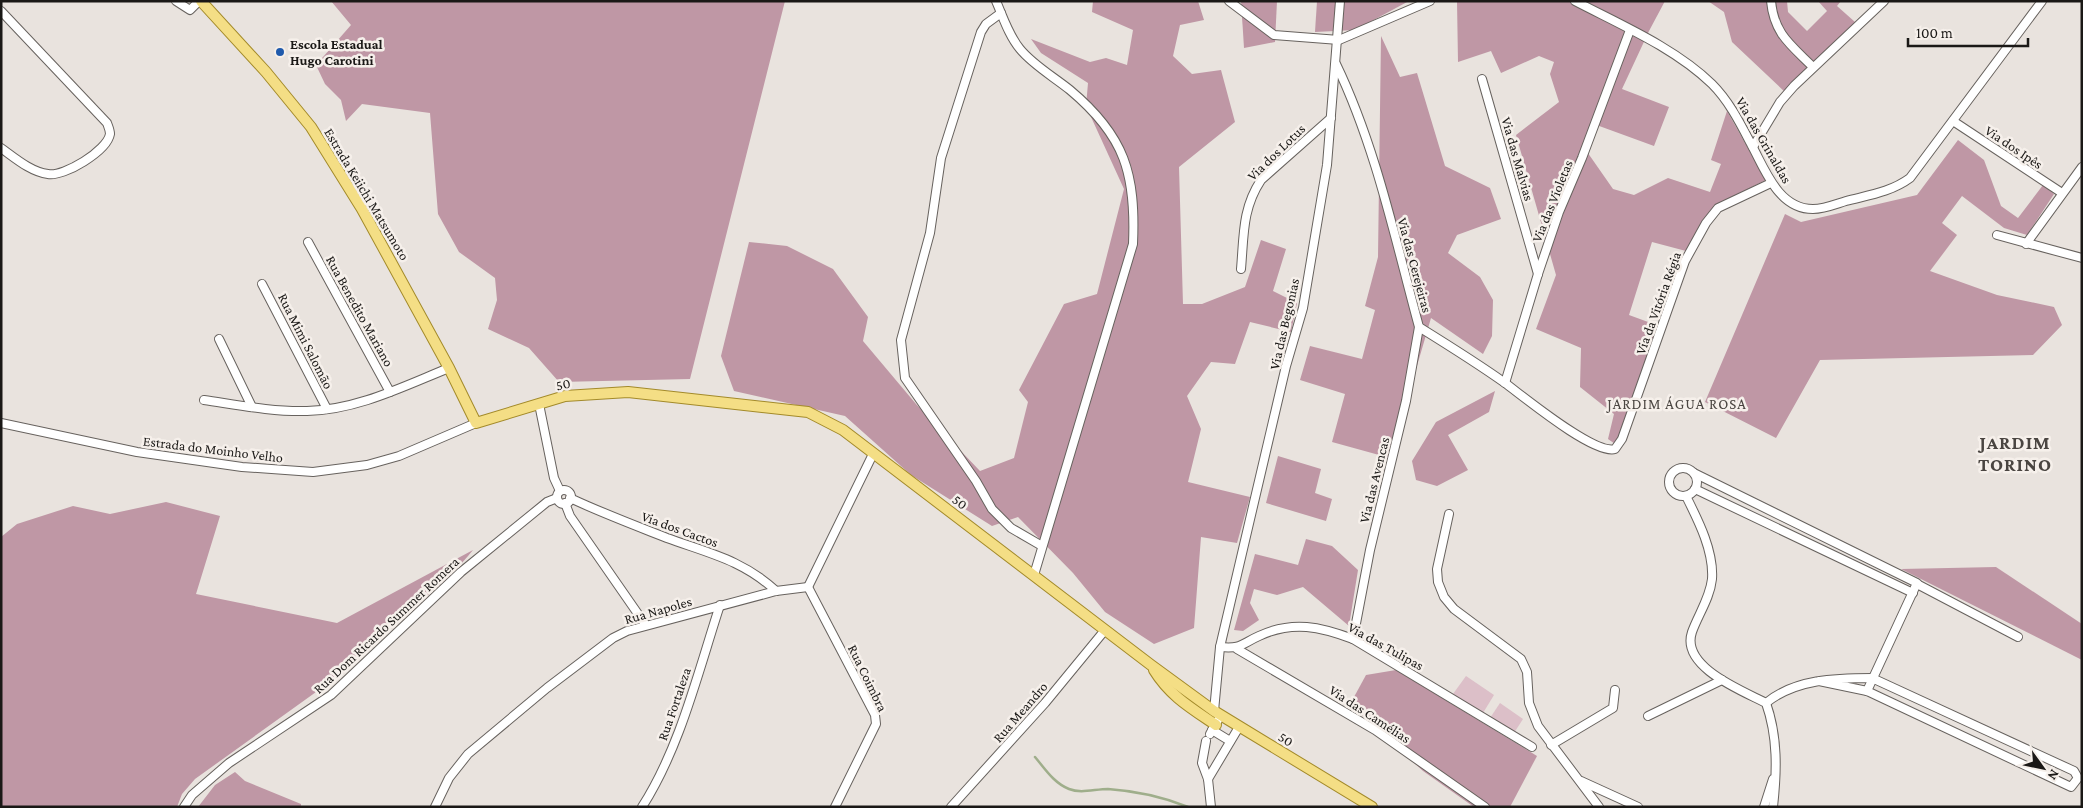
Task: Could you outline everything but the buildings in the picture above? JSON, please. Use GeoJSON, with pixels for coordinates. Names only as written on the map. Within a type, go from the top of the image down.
{"type":"FeatureCollection","features":[{"type":"Feature","properties":{"kind":"main road","name":"Estrada Keiichi Matsumoto"},"geometry":{"type":"LineString","coordinates":[[200,1],[266,72],[312,128],[362,209],[450,368],[476,423]]}},
{"type":"Feature","properties":{"kind":"main road","name":"50"},"geometry":{"type":"LineString","coordinates":[[476,423],[565,396],[628,392],[808,412],[844,430],[1034,575],[1151,665],[1215,723],[1239,726],[1372,807]]}},
{"type":"Feature","properties":{"kind":"street"},"geometry":{"type":"LineString","coordinates":[[176,1],[190,10],[200,1]]}},
{"type":"Feature","properties":{"kind":"street"},"geometry":{"type":"LineString","coordinates":[[996,1],[1020,50],[1071,91],[1093,112],[1116,139],[1129,173],[1134,207],[1133,244],[1034,575]]}},
{"type":"Feature","properties":{"kind":"street"},"geometry":{"type":"LineString","coordinates":[[1229,1],[1274,35],[1339,40],[1430,1]]}},
{"type":"Feature","properties":{"kind":"street","name":"Via das Begonias"},"geometry":{"type":"LineString","coordinates":[[1220,647],[1286,366],[1303,308],[1323,189],[1339,40],[1340,1]]}},
{"type":"Feature","properties":{"kind":"street","name":"Via das Grinaldas"},"geometry":{"type":"LineString","coordinates":[[1576,1],[1686,63],[1712,84],[1734,113],[1771,183],[1789,201],[1804,208],[1814,210],[1890,190],[1910,178],[2042,1]]}},
{"type":"Feature","properties":{"kind":"street"},"geometry":{"type":"LineString","coordinates":[[1771,1],[1774,23],[1779,33],[1813,67]]}},
{"type":"Feature","properties":{"kind":"street"},"geometry":{"type":"LineString","coordinates":[[1753,147],[1780,102],[1813,67],[1884,1]]}},
{"type":"Feature","properties":{"kind":"street"},"geometry":{"type":"LineString","coordinates":[[1,11],[107,123],[110,134],[108,139],[90,156],[72,169],[51,175],[32,169],[1,148]]}},
{"type":"Feature","properties":{"kind":"street"},"geometry":{"type":"LineString","coordinates":[[1001,13],[986,24],[981,32],[941,158],[930,233],[900,340],[905,378],[976,481],[992,509],[1011,528],[1042,546]]}},
{"type":"Feature","properties":{"kind":"street","name":"Via das Violetas"},"geometry":{"type":"LineString","coordinates":[[1505,383],[1538,274],[1630,30]]}},
{"type":"Feature","properties":{"kind":"street","name":"Via das Cerejeiras"},"geometry":{"type":"LineString","coordinates":[[1336,64],[1351,98],[1380,181],[1419,327],[1505,383],[1577,435],[1611,450],[1618,446],[1622,439]]}},
{"type":"Feature","properties":{"kind":"street","name":"Via das Malvias"},"geometry":{"type":"LineString","coordinates":[[1482,79],[1538,274]]}},
{"type":"Feature","properties":{"kind":"street","name":"Via dos Lotus"},"geometry":{"type":"LineString","coordinates":[[1241,269],[1246,213],[1253,193],[1268,174],[1331,118]]}},
{"type":"Feature","properties":{"kind":"street","name":"Via dos Ipês"},"geometry":{"type":"LineString","coordinates":[[1953,121],[2062,193]]}},
{"type":"Feature","properties":{"kind":"street"},"geometry":{"type":"LineString","coordinates":[[2026,244],[2082,167]]}},
{"type":"Feature","properties":{"kind":"street","name":"Via da Vitória Régia"},"geometry":{"type":"LineString","coordinates":[[1622,439],[1684,261],[1706,223],[1718,208],[1771,183]]}},
{"type":"Feature","properties":{"kind":"street"},"geometry":{"type":"LineString","coordinates":[[1997,235],[2082,258]]}},
{"type":"Feature","properties":{"kind":"street","name":"Rua Benedito Mariano"},"geometry":{"type":"LineString","coordinates":[[308,242],[390,392]]}},
{"type":"Feature","properties":{"kind":"street","name":"Rua Mimi Salomão"},"geometry":{"type":"LineString","coordinates":[[262,284],[327,409]]}},
{"type":"Feature","properties":{"kind":"street","name":"Via das Avencas"},"geometry":{"type":"LineString","coordinates":[[1353,639],[1370,550],[1406,401],[1419,327]]}},
{"type":"Feature","properties":{"kind":"street"},"geometry":{"type":"LineString","coordinates":[[219,339],[252,408]]}},
{"type":"Feature","properties":{"kind":"street"},"geometry":{"type":"LineString","coordinates":[[204,400],[252,408],[308,412],[362,402],[450,368]]}},
{"type":"Feature","properties":{"kind":"street"},"geometry":{"type":"LineString","coordinates":[[538,404],[560,502],[567,501]]}},
{"type":"Feature","properties":{"kind":"street","name":"Estrada do Moinho Velho"},"geometry":{"type":"LineString","coordinates":[[1,422],[137,452],[242,468],[313,472],[339,470],[399,456],[476,423]]}},
{"type":"Feature","properties":{"kind":"street"},"geometry":{"type":"LineString","coordinates":[[808,587],[874,454]]}},
{"type":"Feature","properties":{"kind":"street"},"geometry":{"type":"LineString","coordinates":[[1694,473],[1697,480],[1695,489],[1686,496],[1678,495],[1670,490],[1670,476],[1681,468],[1694,473],[1917,584],[2018,637]]}},
{"type":"Feature","properties":{"kind":"street"},"geometry":{"type":"LineString","coordinates":[[1695,489],[1912,593]]}},
{"type":"Feature","properties":{"kind":"street"},"geometry":{"type":"LineString","coordinates":[[558,494],[568,491],[567,501],[570,516],[645,624]]}},
{"type":"Feature","properties":{"kind":"street","name":"Rua Dom Ricardo Summer Romera"},"geometry":{"type":"LineString","coordinates":[[184,807],[192,795],[229,763],[331,695],[468,567],[558,494]]}},
{"type":"Feature","properties":{"kind":"street"},"geometry":{"type":"LineString","coordinates":[[1686,496],[1699,522],[1712,571],[1709,591],[1691,635],[1694,657],[1722,680],[1766,703],[1773,722],[1777,768],[1774,807]]}},
{"type":"Feature","properties":{"kind":"street","name":"Via dos Cactos"},"geometry":{"type":"LineString","coordinates":[[567,501],[736,562],[761,577],[776,591]]}},
{"type":"Feature","properties":{"kind":"street"},"geometry":{"type":"LineString","coordinates":[[1449,514],[1436,569],[1438,582],[1444,596],[1454,609],[1521,659],[1527,672],[1529,703],[1532,715],[1551,745],[1581,781],[1599,807]]}},
{"type":"Feature","properties":{"kind":"street"},"geometry":{"type":"LineString","coordinates":[[1867,691],[1917,584]]}},
{"type":"Feature","properties":{"kind":"street","name":"Rua Napoles"},"geometry":{"type":"LineString","coordinates":[[435,807],[456,766],[468,754],[613,638],[645,624],[776,591],[808,587]]}},
{"type":"Feature","properties":{"kind":"street","name":"Rua Coimbra"},"geometry":{"type":"LineString","coordinates":[[808,587],[875,716],[876,724],[872,737],[835,807]]}},
{"type":"Feature","properties":{"kind":"street","name":"Rua Fortaleza"},"geometry":{"type":"LineString","coordinates":[[642,807],[662,771],[673,744],[720,605]]}},
{"type":"Feature","properties":{"kind":"street","name":"Via das Tulipas"},"geometry":{"type":"LineString","coordinates":[[1237,649],[1265,633],[1295,625],[1312,626],[1353,639],[1532,747]]}},
{"type":"Feature","properties":{"kind":"street","name":"Rua Meandro"},"geometry":{"type":"LineString","coordinates":[[951,807],[1046,703],[1105,630]]}},
{"type":"Feature","properties":{"kind":"street"},"geometry":{"type":"LineString","coordinates":[[1230,741],[1215,723],[1220,647],[1237,649]]}},
{"type":"Feature","properties":{"kind":"street","name":"Via das Camélias"},"geometry":{"type":"LineString","coordinates":[[1237,649],[1375,730],[1484,807]]}},
{"type":"Feature","properties":{"kind":"street"},"geometry":{"type":"LineString","coordinates":[[1766,703],[1788,688],[1818,681],[1872,678],[2074,771],[2078,778],[2071,786],[1867,691],[1818,681]]}},
{"type":"Feature","properties":{"kind":"street"},"geometry":{"type":"LineString","coordinates":[[1648,716],[1722,680]]}},
{"type":"Feature","properties":{"kind":"street"},"geometry":{"type":"LineString","coordinates":[[1551,745],[1613,708],[1615,690]]}},
{"type":"Feature","properties":{"kind":"street"},"geometry":{"type":"LineString","coordinates":[[1208,779],[1239,726]]}},
{"type":"Feature","properties":{"kind":"street"},"geometry":{"type":"LineString","coordinates":[[1206,742],[1202,757],[1208,779],[1211,807]]}},
{"type":"Feature","properties":{"kind":"street"},"geometry":{"type":"LineString","coordinates":[[1764,807],[1777,768]]}},
{"type":"Feature","properties":{"kind":"street"},"geometry":{"type":"LineString","coordinates":[[1581,781],[1638,807]]}},
{"type":"Feature","properties":{"kind":"shaded area"},"geometry":{"type":"Polygon","coordinates":[[[331,1],[785,1],[690,379],[559,382],[529,348],[488,329],[497,300],[495,278],[459,252],[438,214],[430,113],[362,104],[346,121],[341,100],[325,84],[316,65],[351,25],[331,1]]]}},
{"type":"Feature","properties":{"kind":"shaded area"},"geometry":{"type":"Polygon","coordinates":[[[1093,1],[1198,1],[1204,20],[1180,25],[1173,56],[1192,74],[1221,70],[1235,122],[1179,167],[1183,304],[1202,304],[1245,287],[1261,240],[1286,249],[1273,291],[1297,303],[1291,332],[1250,322],[1235,364],[1211,362],[1187,396],[1201,429],[1188,482],[1250,497],[1237,543],[1201,537],[1194,628],[1154,644],[1105,612],[1073,573],[1018,517],[992,526],[911,475],[845,416],[734,391],[721,356],[749,242],[787,246],[833,269],[868,317],[863,341],[916,404],[980,471],[1014,458],[1028,402],[1019,390],[1064,304],[1097,294],[1124,189],[1086,106],[1088,83],[1041,53],[1031,39],[1090,62],[1106,58],[1127,65],[1133,30],[1092,12],[1093,1]]]}},
{"type":"Feature","properties":{"kind":"shaded area"},"geometry":{"type":"Polygon","coordinates":[[[1241,1],[1277,1],[1275,42],[1244,48],[1241,1]]]}},
{"type":"Feature","properties":{"kind":"shaded area"},"geometry":{"type":"Polygon","coordinates":[[[1317,1],[1409,1],[1355,30],[1315,32],[1317,1]]]}},
{"type":"Feature","properties":{"kind":"shaded area"},"geometry":{"type":"Polygon","coordinates":[[[1457,1],[1665,1],[1622,89],[1669,107],[1654,146],[1591,123],[1583,146],[1613,189],[1634,195],[1668,178],[1710,192],[1721,164],[1711,160],[1727,111],[1766,180],[1716,205],[1686,251],[1652,242],[1629,315],[1659,326],[1618,446],[1608,439],[1614,414],[1580,387],[1581,348],[1536,329],[1556,275],[1516,135],[1559,102],[1550,74],[1554,62],[1539,56],[1501,73],[1491,51],[1458,62],[1457,1]]]}},
{"type":"Feature","properties":{"kind":"shaded area"},"geometry":{"type":"Polygon","coordinates":[[[1708,1],[1787,1],[1788,12],[1807,31],[1827,11],[1818,1],[1841,1],[1837,6],[1855,22],[1786,93],[1732,42],[1724,12],[1708,1]]]}},
{"type":"Feature","properties":{"kind":"shaded area"},"geometry":{"type":"Polygon","coordinates":[[[1381,36],[1400,77],[1417,73],[1445,166],[1490,188],[1501,219],[1457,235],[1448,253],[1480,277],[1493,300],[1492,336],[1483,354],[1431,318],[1390,458],[1332,442],[1345,394],[1300,380],[1310,346],[1362,359],[1375,310],[1365,306],[1378,257],[1381,36]]]}},
{"type":"Feature","properties":{"kind":"shaded area"},"geometry":{"type":"Polygon","coordinates":[[[1958,140],[1984,160],[2001,206],[2018,218],[2043,185],[2054,194],[2027,235],[2004,228],[1962,196],[1942,223],[1957,235],[1930,271],[1997,295],[2054,307],[2062,325],[2033,355],[1820,360],[1776,438],[1705,402],[1785,214],[1801,222],[1917,195],[1958,140]]]}},
{"type":"Feature","properties":{"kind":"shaded area"},"geometry":{"type":"Polygon","coordinates":[[[1495,391],[1489,412],[1448,435],[1468,470],[1437,486],[1416,480],[1412,461],[1436,422],[1495,391]]]}},
{"type":"Feature","properties":{"kind":"shaded area"},"geometry":{"type":"Polygon","coordinates":[[[1278,456],[1321,469],[1315,493],[1332,499],[1326,521],[1266,503],[1278,456]]]}},
{"type":"Feature","properties":{"kind":"shaded area"},"geometry":{"type":"Polygon","coordinates":[[[166,502],[220,516],[196,594],[337,623],[473,550],[451,574],[389,628],[332,682],[195,779],[182,794],[177,807],[1,807],[1,537],[17,524],[73,506],[110,514],[166,502]]]}},
{"type":"Feature","properties":{"kind":"shaded area"},"geometry":{"type":"Polygon","coordinates":[[[1306,539],[1332,546],[1358,570],[1349,626],[1303,587],[1277,595],[1254,589],[1250,603],[1259,620],[1243,631],[1234,630],[1255,554],[1298,565],[1306,539]]]}},
{"type":"Feature","properties":{"kind":"shaded area"},"geometry":{"type":"Polygon","coordinates":[[[1996,567],[2082,624],[2082,660],[1901,569],[1996,567]]]}},
{"type":"Feature","properties":{"kind":"shaded area"},"geometry":{"type":"Polygon","coordinates":[[[1396,670],[1537,756],[1510,807],[1474,807],[1423,771],[1360,713],[1354,697],[1366,675],[1396,670]]]}},
{"type":"Feature","properties":{"kind":"shaded area"},"geometry":{"type":"Polygon","coordinates":[[[1466,676],[1494,695],[1483,713],[1453,694],[1466,676]]]}},
{"type":"Feature","properties":{"kind":"shaded area"},"geometry":{"type":"Polygon","coordinates":[[[1500,703],[1523,719],[1514,733],[1490,718],[1500,703]]]}},
{"type":"Feature","properties":{"kind":"shaded area"},"geometry":{"type":"Polygon","coordinates":[[[235,772],[245,781],[301,804],[301,807],[198,807],[215,785],[235,772]]]}},
{"type":"Feature","properties":{"kind":"waterway"},"geometry":{"type":"LineString","coordinates":[[1035,757],[1055,780],[1069,789],[1078,791],[1108,789],[1129,791],[1158,797],[1188,807]]}},
{"type":"Feature","properties":{"kind":"place","name":"Escola Estadual Hugo Carotini"},"geometry":{"type":"Point","coordinates":[280,52]}},
{"type":"Feature","properties":{"kind":"district","name":"JARDIM ÁGUA ROSA"},"geometry":{"type":"Point","coordinates":[1677,404]}},
{"type":"Feature","properties":{"kind":"district","name":"JARDIM TORINO"},"geometry":{"type":"Point","coordinates":[2015,453]}}]}
